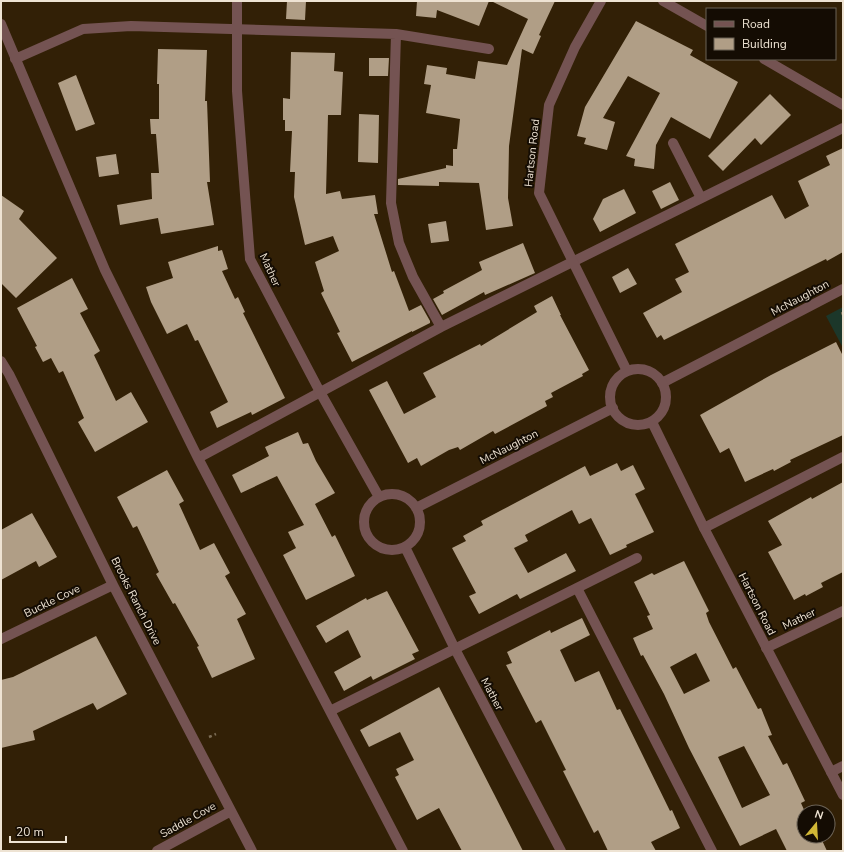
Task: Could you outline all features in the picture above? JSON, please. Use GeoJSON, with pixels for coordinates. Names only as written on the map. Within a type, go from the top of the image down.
{"type":"FeatureCollection","features":[{"type":"Feature","properties":{"kind":"street","name":"Mather"},"geometry":{"type":"LineString","coordinates":[[237,1],[237,91],[250,259],[320,392],[379,497]]}},
{"type":"Feature","properties":{"kind":"street","name":"Hartson Road"},"geometry":{"type":"LineString","coordinates":[[601,1],[575,47],[549,105],[539,193],[627,371]]}},
{"type":"Feature","properties":{"kind":"street"},"geometry":{"type":"LineString","coordinates":[[663,1],[706,25]]}},
{"type":"Feature","properties":{"kind":"street"},"geometry":{"type":"LineString","coordinates":[[1,24],[14,59],[105,270],[198,458],[403,851]]}},
{"type":"Feature","properties":{"kind":"street"},"geometry":{"type":"LineString","coordinates":[[14,59],[83,30],[131,26],[396,34],[489,49]]}},
{"type":"Feature","properties":{"kind":"street"},"geometry":{"type":"LineString","coordinates":[[396,34],[391,203],[399,243],[413,277],[441,327]]}},
{"type":"Feature","properties":{"kind":"street"},"geometry":{"type":"LineString","coordinates":[[766,60],[843,105]]}},
{"type":"Feature","properties":{"kind":"street"},"geometry":{"type":"LineString","coordinates":[[198,458],[441,327],[843,128]]}},
{"type":"Feature","properties":{"kind":"street"},"geometry":{"type":"LineString","coordinates":[[673,143],[701,198]]}},
{"type":"Feature","properties":{"kind":"street","name":"McNaughton"},"geometry":{"type":"LineString","coordinates":[[662,383],[843,289]]}},
{"type":"Feature","properties":{"kind":"street","name":"Brooks Ranch Drive"},"geometry":{"type":"LineString","coordinates":[[1,361],[9,374],[113,585],[252,851]]}},
{"type":"Feature","properties":{"kind":"street"},"geometry":{"type":"LineString","coordinates":[[638,369],[649,372],[657,377],[662,383],[666,400],[663,410],[652,422],[643,425],[634,425],[618,415],[610,401],[611,388],[618,377],[627,371],[638,369]]}},
{"type":"Feature","properties":{"kind":"street","name":"McNaughton"},"geometry":{"type":"LineString","coordinates":[[416,508],[613,408]]}},
{"type":"Feature","properties":{"kind":"street","name":"Hartson Road"},"geometry":{"type":"LineString","coordinates":[[652,422],[704,528],[843,795]]}},
{"type":"Feature","properties":{"kind":"street"},"geometry":{"type":"LineString","coordinates":[[704,528],[843,457]]}},
{"type":"Feature","properties":{"kind":"street"},"geometry":{"type":"LineString","coordinates":[[397,494],[411,501],[416,508],[420,515],[420,524],[414,538],[405,547],[388,551],[379,548],[366,537],[363,528],[363,519],[366,510],[379,497],[397,494]]}},
{"type":"Feature","properties":{"kind":"street","name":"Mather"},"geometry":{"type":"LineString","coordinates":[[405,547],[455,649],[561,851]]}},
{"type":"Feature","properties":{"kind":"street"},"geometry":{"type":"LineString","coordinates":[[330,712],[637,558]]}},
{"type":"Feature","properties":{"kind":"street","name":"Buckle Cove"},"geometry":{"type":"LineString","coordinates":[[1,639],[113,585]]}},
{"type":"Feature","properties":{"kind":"street"},"geometry":{"type":"LineString","coordinates":[[577,588],[712,851]]}},
{"type":"Feature","properties":{"kind":"street","name":"Mather"},"geometry":{"type":"LineString","coordinates":[[766,648],[843,611]]}},
{"type":"Feature","properties":{"kind":"street"},"geometry":{"type":"LineString","coordinates":[[831,772],[843,766]]}},
{"type":"Feature","properties":{"kind":"street","name":"Saddle Cove"},"geometry":{"type":"LineString","coordinates":[[157,851],[231,811]]}},
{"type":"Feature","properties":{"kind":"green space"},"geometry":{"type":"Polygon","coordinates":[[[843,307],[843,348],[826,316],[843,307]]]}},
{"type":"Feature","properties":{"kind":"building"},"geometry":{"type":"Polygon","coordinates":[[[287,1],[306,1],[305,20],[286,19],[287,1]]]}},
{"type":"Feature","properties":{"kind":"building"},"geometry":{"type":"Polygon","coordinates":[[[417,1],[489,1],[479,26],[437,10],[436,18],[416,16],[417,1]]]}},
{"type":"Feature","properties":{"kind":"building"},"geometry":{"type":"Polygon","coordinates":[[[491,1],[555,1],[539,35],[541,36],[533,54],[522,49],[509,146],[508,198],[513,226],[486,230],[479,183],[439,182],[439,186],[398,185],[398,179],[446,168],[446,165],[453,166],[453,149],[457,149],[460,119],[426,113],[431,85],[424,84],[427,65],[447,68],[446,74],[475,79],[478,61],[507,65],[528,19],[491,1]]]}},
{"type":"Feature","properties":{"kind":"building"},"geometry":{"type":"Polygon","coordinates":[[[636,21],[693,50],[690,55],[738,82],[710,139],[671,117],[656,145],[654,169],[634,166],[635,159],[626,156],[660,93],[628,76],[603,118],[615,122],[607,150],[584,144],[586,138],[577,136],[585,107],[636,21]]]}},
{"type":"Feature","properties":{"kind":"building"},"geometry":{"type":"Polygon","coordinates":[[[158,49],[207,50],[205,101],[207,101],[210,182],[207,182],[214,225],[161,234],[158,218],[120,225],[117,205],[152,199],[151,173],[159,173],[156,134],[151,134],[150,119],[159,119],[159,84],[157,84],[158,49]]]}},
{"type":"Feature","properties":{"kind":"building"},"geometry":{"type":"Polygon","coordinates":[[[291,52],[335,53],[334,71],[343,72],[341,115],[328,115],[326,194],[340,191],[342,199],[375,195],[378,214],[374,214],[392,272],[394,271],[409,311],[421,305],[430,321],[430,323],[352,362],[337,333],[340,332],[321,293],[324,291],[315,262],[339,251],[333,236],[305,245],[294,197],[295,172],[290,172],[292,131],[285,131],[285,120],[283,120],[283,98],[290,99],[291,52]]]}},
{"type":"Feature","properties":{"kind":"building"},"geometry":{"type":"Polygon","coordinates":[[[369,58],[389,58],[388,76],[369,76],[369,58]]]}},
{"type":"Feature","properties":{"kind":"building"},"geometry":{"type":"Polygon","coordinates":[[[76,75],[95,124],[76,131],[58,83],[76,75]]]}},
{"type":"Feature","properties":{"kind":"building"},"geometry":{"type":"Polygon","coordinates":[[[770,94],[791,115],[761,145],[755,138],[723,171],[708,156],[770,94]]]}},
{"type":"Feature","properties":{"kind":"building"},"geometry":{"type":"Polygon","coordinates":[[[359,114],[379,115],[378,163],[358,162],[359,114]]]}},
{"type":"Feature","properties":{"kind":"building"},"geometry":{"type":"Polygon","coordinates":[[[843,148],[843,252],[827,261],[826,259],[664,340],[661,335],[657,338],[643,313],[682,292],[675,279],[689,272],[675,244],[772,195],[785,219],[809,206],[798,181],[830,165],[826,156],[843,148]]]}},
{"type":"Feature","properties":{"kind":"building"},"geometry":{"type":"Polygon","coordinates":[[[116,154],[119,174],[99,177],[96,157],[116,154]]]}},
{"type":"Feature","properties":{"kind":"building"},"geometry":{"type":"Polygon","coordinates":[[[670,182],[679,200],[661,209],[652,191],[670,182]]]}},
{"type":"Feature","properties":{"kind":"building"},"geometry":{"type":"Polygon","coordinates":[[[624,189],[636,213],[600,232],[593,219],[603,199],[624,189]]]}},
{"type":"Feature","properties":{"kind":"building"},"geometry":{"type":"Polygon","coordinates":[[[1,195],[24,211],[19,219],[57,258],[16,298],[1,283],[1,195]]]}},
{"type":"Feature","properties":{"kind":"building"},"geometry":{"type":"Polygon","coordinates":[[[446,221],[449,241],[431,243],[428,224],[446,221]]]}},
{"type":"Feature","properties":{"kind":"building"},"geometry":{"type":"Polygon","coordinates":[[[523,243],[535,273],[485,295],[484,292],[442,315],[433,299],[444,293],[443,291],[482,270],[479,262],[523,243]]]}},
{"type":"Feature","properties":{"kind":"building"},"geometry":{"type":"Polygon","coordinates":[[[218,246],[218,251],[222,250],[228,269],[222,271],[235,299],[238,297],[245,312],[243,313],[285,398],[252,415],[251,412],[217,428],[210,412],[228,402],[198,340],[195,341],[187,324],[167,334],[151,302],[146,287],[173,278],[168,262],[218,246]]]}},
{"type":"Feature","properties":{"kind":"building"},"geometry":{"type":"Polygon","coordinates":[[[628,268],[637,284],[620,293],[612,277],[628,268]]]}},
{"type":"Feature","properties":{"kind":"building"},"geometry":{"type":"Polygon","coordinates":[[[72,278],[88,309],[80,313],[100,351],[94,355],[116,401],[131,392],[148,422],[95,452],[78,422],[84,418],[63,371],[59,373],[51,358],[43,362],[35,347],[37,346],[17,308],[72,278]]]}},
{"type":"Feature","properties":{"kind":"building"},"geometry":{"type":"Polygon","coordinates":[[[552,296],[560,315],[589,370],[582,374],[583,376],[551,393],[553,397],[545,401],[547,406],[495,434],[493,431],[460,450],[458,447],[449,450],[421,466],[417,458],[408,463],[369,390],[387,381],[404,414],[436,397],[423,373],[480,344],[481,346],[537,312],[534,306],[552,296]]]}},
{"type":"Feature","properties":{"kind":"building"},"geometry":{"type":"Polygon","coordinates":[[[836,342],[843,356],[843,435],[790,460],[791,462],[774,471],[773,469],[745,482],[729,448],[720,453],[700,415],[771,375],[836,342]]]}},
{"type":"Feature","properties":{"kind":"building"},"geometry":{"type":"Polygon","coordinates":[[[298,432],[303,444],[308,443],[316,461],[335,493],[315,504],[332,537],[335,535],[355,576],[306,600],[283,555],[296,548],[288,532],[304,525],[277,476],[241,493],[232,475],[269,456],[265,447],[298,432]]]}},
{"type":"Feature","properties":{"kind":"building"},"geometry":{"type":"Polygon","coordinates":[[[617,463],[621,471],[633,465],[645,489],[635,494],[654,532],[626,545],[627,547],[610,555],[591,518],[579,524],[572,510],[525,535],[528,541],[514,548],[528,573],[566,553],[576,571],[520,599],[517,594],[479,614],[469,596],[476,593],[452,548],[466,541],[463,536],[483,525],[481,521],[585,466],[590,476],[617,463]]]}},
{"type":"Feature","properties":{"kind":"building"},"geometry":{"type":"Polygon","coordinates":[[[167,470],[184,501],[179,504],[200,550],[214,543],[230,573],[225,576],[246,614],[237,619],[255,659],[212,678],[197,647],[199,646],[175,603],[173,604],[156,574],[159,572],[137,526],[133,528],[117,497],[167,470]]]}},
{"type":"Feature","properties":{"kind":"building"},"geometry":{"type":"Polygon","coordinates":[[[843,482],[843,572],[821,583],[823,587],[806,596],[805,594],[794,600],[768,552],[782,545],[768,521],[811,497],[812,499],[843,482]]]}},
{"type":"Feature","properties":{"kind":"building"},"geometry":{"type":"Polygon","coordinates":[[[32,513],[57,557],[39,567],[36,561],[1,580],[1,530],[32,513]]]}},
{"type":"Feature","properties":{"kind":"building"},"geometry":{"type":"Polygon","coordinates":[[[684,561],[709,611],[706,613],[709,622],[733,669],[736,667],[758,709],[761,708],[772,735],[768,736],[783,765],[787,763],[805,801],[801,804],[796,804],[796,844],[824,844],[827,851],[787,851],[776,829],[740,846],[689,748],[664,694],[643,655],[641,656],[633,638],[653,629],[647,616],[650,615],[634,582],[652,573],[654,575],[684,561]],[[696,653],[670,667],[684,694],[710,681],[696,653]],[[744,746],[718,757],[742,808],[770,795],[744,746]]]}},
{"type":"Feature","properties":{"kind":"building"},"geometry":{"type":"Polygon","coordinates":[[[387,591],[419,651],[412,654],[415,659],[373,680],[371,676],[344,691],[334,672],[361,657],[348,630],[326,643],[316,626],[366,598],[367,600],[387,591]]]}},
{"type":"Feature","properties":{"kind":"building"},"geometry":{"type":"Polygon","coordinates":[[[582,618],[590,635],[560,650],[575,682],[599,671],[617,710],[620,709],[670,811],[672,810],[680,828],[651,842],[656,851],[608,851],[598,830],[594,833],[563,771],[566,770],[541,720],[536,723],[506,665],[512,663],[507,652],[550,630],[551,633],[582,618]]]}},
{"type":"Feature","properties":{"kind":"building"},"geometry":{"type":"Polygon","coordinates":[[[96,636],[127,694],[97,710],[93,703],[33,731],[35,740],[1,748],[1,680],[13,677],[96,636]]]}},
{"type":"Feature","properties":{"kind":"building"},"geometry":{"type":"Polygon","coordinates":[[[439,687],[523,851],[462,851],[439,808],[417,820],[395,777],[399,775],[396,769],[414,760],[400,732],[369,747],[360,730],[439,687]]]}}]}
